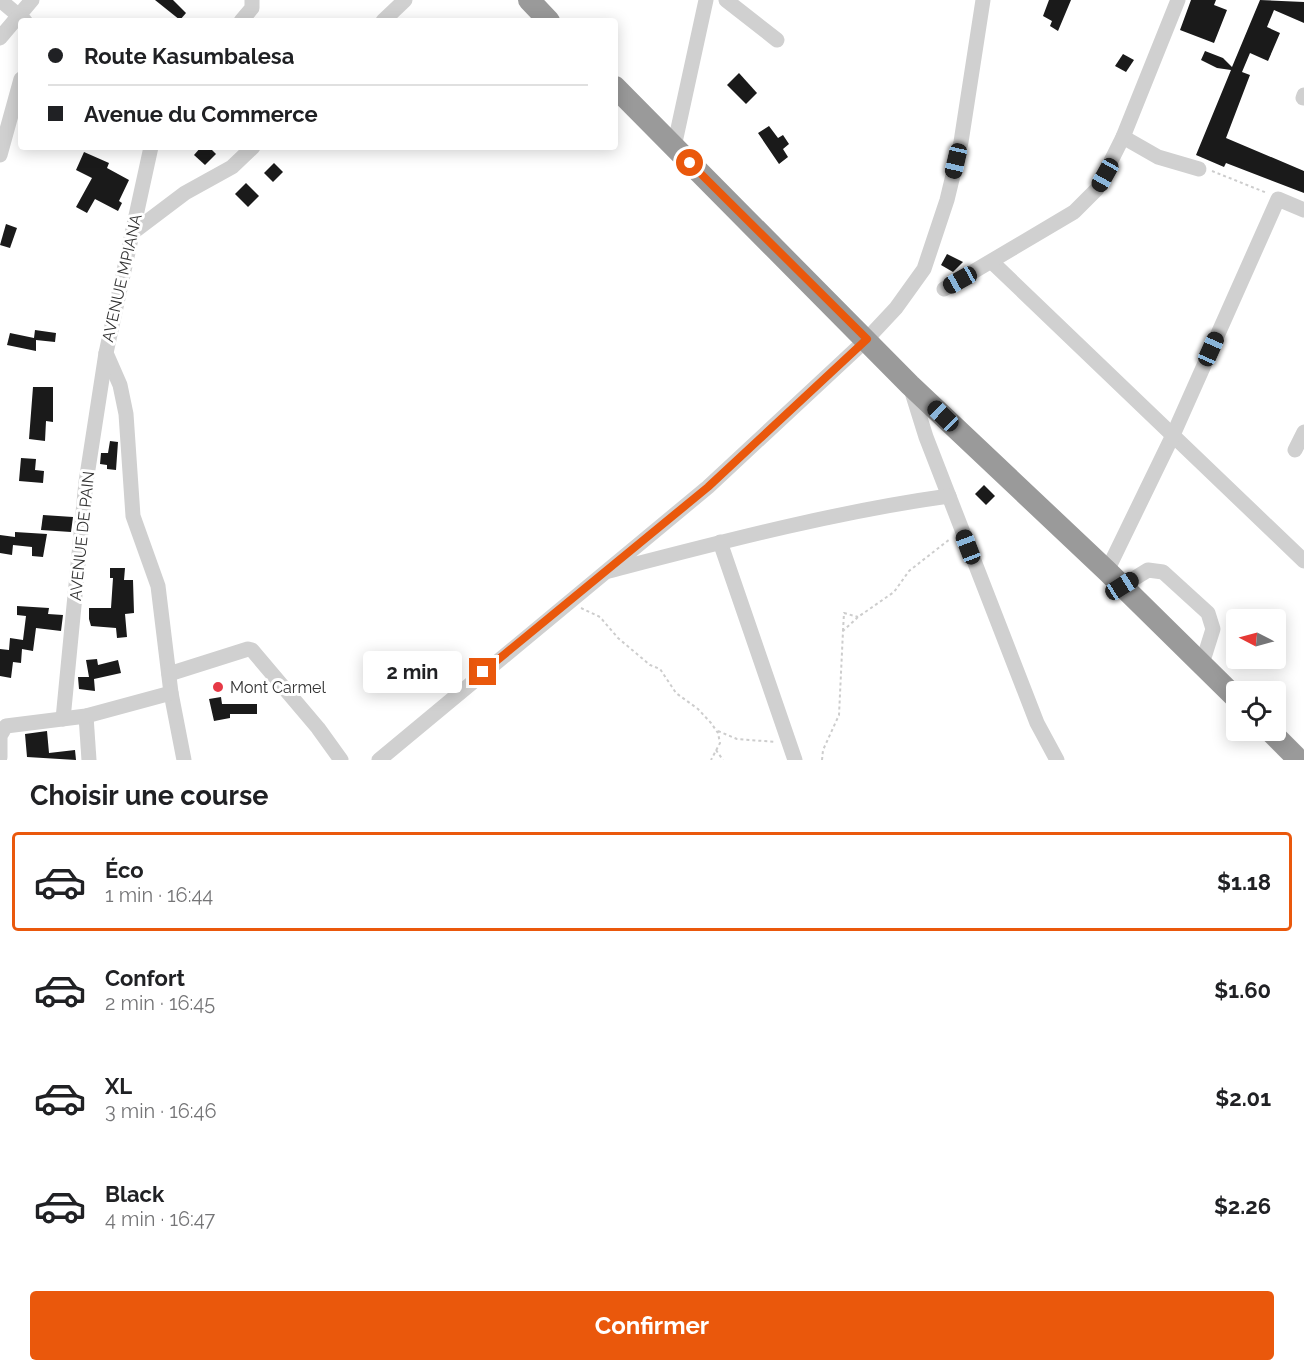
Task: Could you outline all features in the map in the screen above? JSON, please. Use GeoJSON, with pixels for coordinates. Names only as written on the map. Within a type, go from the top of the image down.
{"type":"FeatureCollection","features":[{"type":"Feature","properties":{"kind":"highway"},"geometry":{"type":"LineString","coordinates":[[529,0],[546,18]]}},
{"type":"Feature","properties":{"kind":"highway"},"geometry":{"type":"LineString","coordinates":[[618,90],[867,339],[910,385],[1114,578],[1226,688]]}},
{"type":"Feature","properties":{"kind":"highway"},"geometry":{"type":"LineString","coordinates":[[1280,741],[1299,760]]}},
{"type":"Feature","properties":{"kind":"street"},"geometry":{"type":"LineString","coordinates":[[0,0],[21,18],[32,0]]}},
{"type":"Feature","properties":{"kind":"street"},"geometry":{"type":"LineString","coordinates":[[244,18],[252,8],[252,0]]}},
{"type":"Feature","properties":{"kind":"street"},"geometry":{"type":"LineString","coordinates":[[386,18],[405,0]]}},
{"type":"Feature","properties":{"kind":"street"},"geometry":{"type":"LineString","coordinates":[[674,147],[706,0]]}},
{"type":"Feature","properties":{"kind":"street"},"geometry":{"type":"LineString","coordinates":[[726,0],[777,40]]}},
{"type":"Feature","properties":{"kind":"street"},"geometry":{"type":"LineString","coordinates":[[379,760],[396,753],[570,598],[708,487],[867,339],[896,308],[924,269],[947,200],[961,142],[984,0]]}},
{"type":"Feature","properties":{"kind":"street"},"geometry":{"type":"LineString","coordinates":[[944,290],[993,262],[1087,202],[1105,175],[1178,0]]}},
{"type":"Feature","properties":{"kind":"street"},"geometry":{"type":"LineString","coordinates":[[0,38],[18,21]]}},
{"type":"Feature","properties":{"kind":"street"},"geometry":{"type":"LineString","coordinates":[[0,155],[18,90]]}},
{"type":"Feature","properties":{"kind":"street"},"geometry":{"type":"LineString","coordinates":[[1122,136],[1158,157],[1199,169]]}},
{"type":"Feature","properties":{"kind":"street","name":"AVENUE MPIANA"},"geometry":{"type":"LineString","coordinates":[[150,150],[106,353],[120,385],[126,414],[133,516],[158,586],[171,693],[184,760]]}},
{"type":"Feature","properties":{"kind":"street"},"geometry":{"type":"LineString","coordinates":[[132,233],[185,193],[232,167],[250,150]]}},
{"type":"Feature","properties":{"kind":"street"},"geometry":{"type":"LineString","coordinates":[[1114,578],[1173,435],[1278,199],[1304,210]]}},
{"type":"Feature","properties":{"kind":"street"},"geometry":{"type":"LineString","coordinates":[[993,262],[1304,561]]}},
{"type":"Feature","properties":{"kind":"street","name":"AVENUE DE PAIN"},"geometry":{"type":"LineString","coordinates":[[63,719],[86,482],[106,353]]}},
{"type":"Feature","properties":{"kind":"street"},"geometry":{"type":"LineString","coordinates":[[910,385],[926,436],[1037,723],[1057,760]]}},
{"type":"Feature","properties":{"kind":"street"},"geometry":{"type":"LineString","coordinates":[[1295,450],[1304,432]]}},
{"type":"Feature","properties":{"kind":"street"},"geometry":{"type":"LineString","coordinates":[[602,572],[720,542],[906,502],[949,496]]}},
{"type":"Feature","properties":{"kind":"street"},"geometry":{"type":"LineString","coordinates":[[720,542],[795,760]]}},
{"type":"Feature","properties":{"kind":"street"},"geometry":{"type":"LineString","coordinates":[[1114,578],[1148,570],[1163,572],[1208,613],[1213,629],[1202,664]]}},
{"type":"Feature","properties":{"kind":"street"},"geometry":{"type":"LineString","coordinates":[[169,674],[248,649],[252,650],[318,728],[341,760]]}},
{"type":"Feature","properties":{"kind":"street"},"geometry":{"type":"LineString","coordinates":[[0,757],[0,736],[6,726],[86,716],[171,693]]}},
{"type":"Feature","properties":{"kind":"street"},"geometry":{"type":"LineString","coordinates":[[86,716],[89,760]]}},
{"type":"Feature","properties":{"kind":"path"},"geometry":{"type":"LineString","coordinates":[[1199,169],[1212,171],[1258,188],[1278,199]]}},
{"type":"Feature","properties":{"kind":"path"},"geometry":{"type":"LineString","coordinates":[[843,631],[858,617],[894,592],[909,571],[961,529]]}},
{"type":"Feature","properties":{"kind":"path"},"geometry":{"type":"LineString","coordinates":[[570,598],[582,609],[600,617],[618,639],[650,665],[660,669],[676,693],[698,709],[716,729],[737,739],[791,743]]}},
{"type":"Feature","properties":{"kind":"path"},"geometry":{"type":"LineString","coordinates":[[822,760],[823,750],[839,716],[844,614],[858,617]]}},
{"type":"Feature","properties":{"kind":"path"},"geometry":{"type":"LineString","coordinates":[[711,760],[720,743],[716,729]]}},
{"type":"Feature","properties":{"kind":"path"},"geometry":{"type":"LineString","coordinates":[[716,750],[723,760]]}},
{"type":"Feature","properties":{"kind":"building"},"geometry":{"type":"Polygon","coordinates":[[[155,0],[173,0],[186,13],[182,18],[178,18],[155,0]]]}},
{"type":"Feature","properties":{"kind":"building"},"geometry":{"type":"Polygon","coordinates":[[[1049,0],[1071,0],[1058,31],[1050,26],[1052,21],[1043,16],[1049,0]]]}},
{"type":"Feature","properties":{"kind":"building"},"geometry":{"type":"Polygon","coordinates":[[[1191,0],[1216,0],[1214,5],[1227,10],[1214,43],[1180,30],[1191,0]]]}},
{"type":"Feature","properties":{"kind":"building"},"geometry":{"type":"Polygon","coordinates":[[[1260,0],[1304,2],[1304,23],[1274,10],[1267,27],[1280,33],[1268,61],[1250,53],[1242,72],[1250,75],[1226,138],[1304,171],[1304,193],[1226,163],[1224,167],[1196,155],[1231,70],[1217,68],[1201,60],[1205,51],[1223,58],[1232,67],[1260,0]]]}},
{"type":"Feature","properties":{"kind":"building"},"geometry":{"type":"Polygon","coordinates":[[[1123,54],[1134,60],[1126,72],[1115,66],[1123,54]]]}},
{"type":"Feature","properties":{"kind":"building"},"geometry":{"type":"Polygon","coordinates":[[[739,73],[757,93],[746,104],[727,85],[739,73]]]}},
{"type":"Feature","properties":{"kind":"building"},"geometry":{"type":"Polygon","coordinates":[[[769,126],[778,138],[783,135],[789,144],[783,149],[788,157],[779,164],[758,133],[769,126]]]}},
{"type":"Feature","properties":{"kind":"building"},"geometry":{"type":"Polygon","coordinates":[[[198,150],[212,150],[216,154],[205,165],[194,155],[198,150]]]}},
{"type":"Feature","properties":{"kind":"building"},"geometry":{"type":"Polygon","coordinates":[[[84,152],[109,163],[107,168],[129,180],[119,201],[122,203],[118,211],[95,199],[87,213],[76,207],[92,178],[76,170],[84,152]]]}},
{"type":"Feature","properties":{"kind":"building"},"geometry":{"type":"Polygon","coordinates":[[[274,163],[283,172],[273,182],[264,173],[274,163]]]}},
{"type":"Feature","properties":{"kind":"building"},"geometry":{"type":"Polygon","coordinates":[[[246,183],[259,196],[248,207],[235,194],[246,183]]]}},
{"type":"Feature","properties":{"kind":"building"},"geometry":{"type":"Polygon","coordinates":[[[6,224],[17,228],[10,248],[0,245],[6,224]]]}},
{"type":"Feature","properties":{"kind":"building"},"geometry":{"type":"Polygon","coordinates":[[[947,254],[963,262],[953,272],[941,265],[947,254]]]}},
{"type":"Feature","properties":{"kind":"building"},"geometry":{"type":"Polygon","coordinates":[[[35,330],[56,333],[55,342],[36,340],[36,351],[7,345],[10,333],[34,338],[35,330]]]}},
{"type":"Feature","properties":{"kind":"building"},"geometry":{"type":"Polygon","coordinates":[[[33,387],[53,387],[53,422],[46,421],[45,441],[29,439],[33,387]]]}},
{"type":"Feature","properties":{"kind":"building"},"geometry":{"type":"Polygon","coordinates":[[[110,441],[118,442],[116,470],[107,469],[107,465],[100,464],[101,453],[108,453],[110,441]]]}},
{"type":"Feature","properties":{"kind":"building"},"geometry":{"type":"Polygon","coordinates":[[[21,458],[36,459],[35,470],[44,471],[43,483],[19,481],[21,458]]]}},
{"type":"Feature","properties":{"kind":"building"},"geometry":{"type":"Polygon","coordinates":[[[984,485],[995,496],[986,505],[975,494],[984,485]]]}},
{"type":"Feature","properties":{"kind":"building"},"geometry":{"type":"Polygon","coordinates":[[[43,515],[73,517],[71,532],[41,530],[43,515]]]}},
{"type":"Feature","properties":{"kind":"building"},"geometry":{"type":"Polygon","coordinates":[[[15,532],[47,534],[43,557],[32,556],[32,547],[13,545],[12,555],[0,553],[0,535],[15,537],[15,532]]]}},
{"type":"Feature","properties":{"kind":"building"},"geometry":{"type":"Polygon","coordinates":[[[110,568],[125,568],[124,580],[133,580],[134,613],[125,614],[127,637],[117,638],[116,628],[91,626],[89,619],[89,608],[111,608],[113,578],[110,578],[110,568]]]}},
{"type":"Feature","properties":{"kind":"building"},"geometry":{"type":"Polygon","coordinates":[[[17,606],[49,608],[48,614],[63,615],[61,631],[36,628],[33,651],[22,649],[21,663],[13,662],[11,678],[0,676],[0,649],[9,650],[10,638],[23,640],[26,616],[17,615],[17,606]]]}},
{"type":"Feature","properties":{"kind":"building"},"geometry":{"type":"Polygon","coordinates":[[[97,659],[98,665],[118,660],[121,673],[94,679],[95,691],[79,689],[78,677],[89,677],[86,660],[97,659]]]}},
{"type":"Feature","properties":{"kind":"building"},"geometry":{"type":"Polygon","coordinates":[[[221,697],[222,704],[257,704],[257,714],[230,714],[230,718],[214,721],[209,699],[221,697]]]}},
{"type":"Feature","properties":{"kind":"building"},"geometry":{"type":"Polygon","coordinates":[[[47,731],[49,753],[75,750],[76,760],[27,757],[25,734],[47,731]]]}},
{"type":"Feature","properties":{"kind":"place","name":"Mont Carmel"},"geometry":{"type":"Point","coordinates":[218,687]}},
{"type":"Feature","properties":{"kind":"route"},"geometry":{"type":"LineString","coordinates":[[483,672],[570,598],[708,487],[867,339],[690,163]]}}]}
